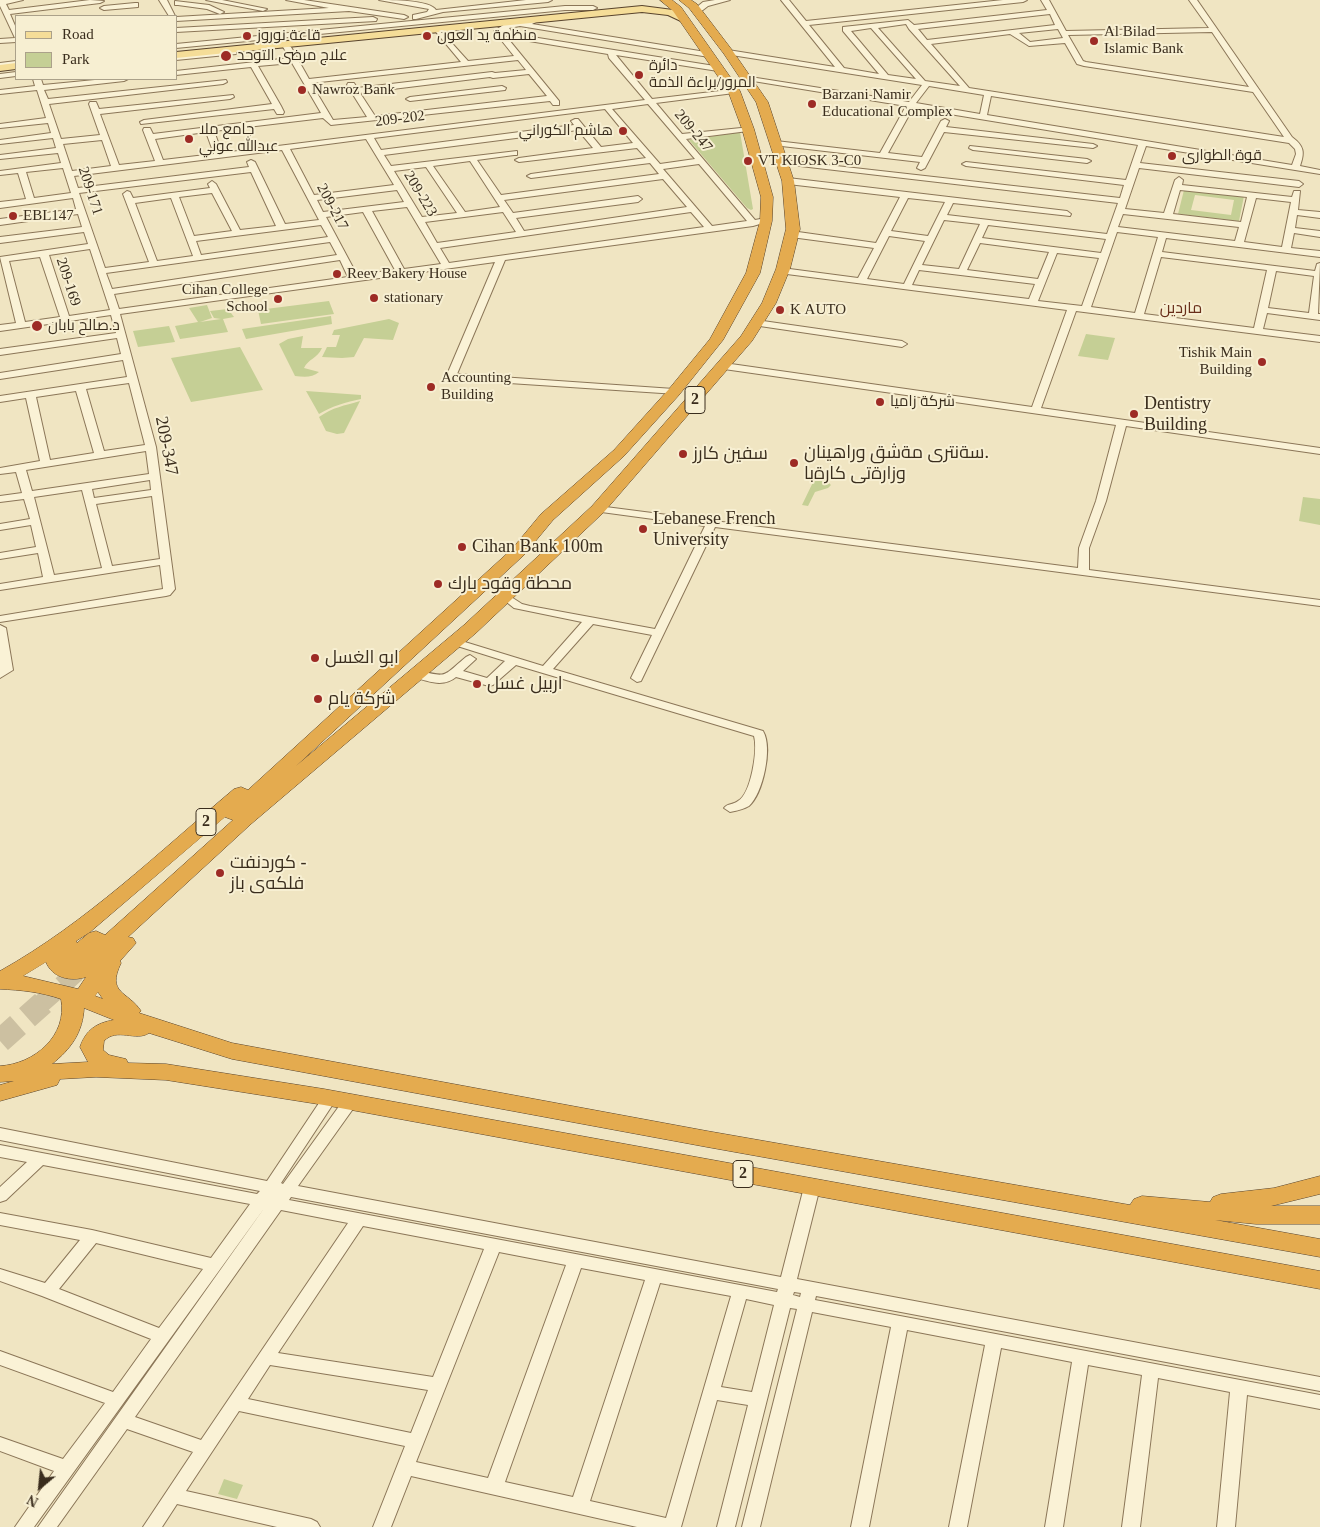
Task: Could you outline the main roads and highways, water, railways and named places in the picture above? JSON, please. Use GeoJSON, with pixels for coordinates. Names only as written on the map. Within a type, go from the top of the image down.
{"type":"FeatureCollection","features":[{"type":"Feature","properties":{"kind":"highway","name":"2"},"geometry":{"type":"LineString","coordinates":[[0,981],[78,931],[310,733],[341,713],[503,566],[547,517],[620,453],[676,390],[716,340],[754,273],[760,222],[767,197],[741,110],[709,55],[677,10],[664,0]]}},
{"type":"Feature","properties":{"kind":"highway","name":"2"},"geometry":{"type":"LineString","coordinates":[[684,0],[701,5],[728,52],[747,78],[765,109],[788,181],[793,229],[782,271],[771,298],[747,338],[598,509],[455,642],[364,720],[226,852],[124,944],[76,996],[188,1039],[232,1051],[1320,1248]]}},
{"type":"Feature","properties":{"kind":"highway"},"geometry":{"type":"LineString","coordinates":[[741,110],[746,113],[762,112],[765,109]]}},
{"type":"Feature","properties":{"kind":"highway"},"geometry":{"type":"LineString","coordinates":[[740,298],[743,302],[755,305],[765,303],[771,298]]}},
{"type":"Feature","properties":{"kind":"highway"},"geometry":{"type":"LineString","coordinates":[[731,314],[736,311],[750,310],[757,313],[757,321]]}},
{"type":"Feature","properties":{"kind":"highway"},"geometry":{"type":"LineString","coordinates":[[341,713],[80,961],[364,720]]}},
{"type":"Feature","properties":{"kind":"highway"},"geometry":{"type":"LineString","coordinates":[[78,931],[56,956],[56,964],[63,970],[79,973],[92,970],[124,944]]}},
{"type":"Feature","properties":{"kind":"highway"},"geometry":{"type":"LineString","coordinates":[[0,967],[28,958],[78,931]]}},
{"type":"Feature","properties":{"kind":"highway"},"geometry":{"type":"LineString","coordinates":[[124,944],[109,967],[105,978],[106,990],[121,1005],[140,1017],[188,1039]]}},
{"type":"Feature","properties":{"kind":"highway"},"geometry":{"type":"LineString","coordinates":[[0,981],[41,985],[76,996],[74,1021],[64,1040],[46,1057],[2,1079]]}},
{"type":"Feature","properties":{"kind":"highway"},"geometry":{"type":"LineString","coordinates":[[166,1072],[101,1060],[92,1050],[93,1041],[107,1029],[124,1026],[188,1039]]}},
{"type":"Feature","properties":{"kind":"highway","name":"2"},"geometry":{"type":"LineString","coordinates":[[2,1079],[96,1069],[166,1072],[340,1100],[1320,1280]]}},
{"type":"Feature","properties":{"kind":"highway"},"geometry":{"type":"LineString","coordinates":[[1080,1206],[1245,1201],[1274,1197],[1320,1185]]}},
{"type":"Feature","properties":{"kind":"highway"},"geometry":{"type":"LineString","coordinates":[[1139,1204],[1256,1215],[1320,1215]]}},
{"type":"Feature","properties":{"kind":"highway"},"geometry":{"type":"LineString","coordinates":[[1156,1250],[1320,1289]]}},
{"type":"Feature","properties":{"kind":"main road"},"geometry":{"type":"LineString","coordinates":[[178,56],[263,44],[521,22],[637,4],[647,0]]}},
{"type":"Feature","properties":{"kind":"main road"},"geometry":{"type":"LineString","coordinates":[[637,4],[670,12],[683,19]]}},
{"type":"Feature","properties":{"kind":"main road"},"geometry":{"type":"LineString","coordinates":[[178,50],[454,21],[597,10]]}},
{"type":"Feature","properties":{"kind":"main road"},"geometry":{"type":"LineString","coordinates":[[251,42],[263,44]]}},
{"type":"Feature","properties":{"kind":"tunnel"},"geometry":{"type":"LineString","coordinates":[[41,1004],[87,963]]}},
{"type":"Feature","properties":{"kind":"tunnel"},"geometry":{"type":"LineString","coordinates":[[0,1041],[43,1003]]}},
{"type":"Feature","properties":{"kind":"place","name":"قاعة نوروز"},"geometry":{"type":"Point","coordinates":[247,36]}},
{"type":"Feature","properties":{"kind":"place","name":"منظمة يد العون"},"geometry":{"type":"Point","coordinates":[427,36]}},
{"type":"Feature","properties":{"kind":"place","name":"Al Bilad Islamic Bank"},"geometry":{"type":"Point","coordinates":[1094,41]}},
{"type":"Feature","properties":{"kind":"place","name":"علاج مرضى التوحد"},"geometry":{"type":"Point","coordinates":[226,56]}},
{"type":"Feature","properties":{"kind":"place","name":"دائرة المرور/براءة الذمة"},"geometry":{"type":"Point","coordinates":[639,75]}},
{"type":"Feature","properties":{"kind":"place","name":"Nawroz Bank"},"geometry":{"type":"Point","coordinates":[302,90]}},
{"type":"Feature","properties":{"kind":"place","name":"Barzani Namir Educational Complex"},"geometry":{"type":"Point","coordinates":[812,104]}},
{"type":"Feature","properties":{"kind":"place","name":"هاشم الكوراني"},"geometry":{"type":"Point","coordinates":[623,131]}},
{"type":"Feature","properties":{"kind":"place","name":"جامع ملا عبدالله عوني"},"geometry":{"type":"Point","coordinates":[189,139]}},
{"type":"Feature","properties":{"kind":"place","name":"قوة الطواری"},"geometry":{"type":"Point","coordinates":[1172,156]}},
{"type":"Feature","properties":{"kind":"place","name":"VT KIOSK 3-C0"},"geometry":{"type":"Point","coordinates":[748,161]}},
{"type":"Feature","properties":{"kind":"place","name":"EBL147"},"geometry":{"type":"Point","coordinates":[13,216]}},
{"type":"Feature","properties":{"kind":"place","name":"Reev Bakery House"},"geometry":{"type":"Point","coordinates":[337,274]}},
{"type":"Feature","properties":{"kind":"place","name":"stationary"},"geometry":{"type":"Point","coordinates":[374,298]}},
{"type":"Feature","properties":{"kind":"place","name":"Cihan College School"},"geometry":{"type":"Point","coordinates":[278,299]}},
{"type":"Feature","properties":{"kind":"place","name":"K AUTO"},"geometry":{"type":"Point","coordinates":[780,310]}},
{"type":"Feature","properties":{"kind":"place","name":"د.صالح بابان"},"geometry":{"type":"Point","coordinates":[37,326]}},
{"type":"Feature","properties":{"kind":"place","name":"Tishik Main Building"},"geometry":{"type":"Point","coordinates":[1262,362]}},
{"type":"Feature","properties":{"kind":"place","name":"Accounting Building"},"geometry":{"type":"Point","coordinates":[431,387]}},
{"type":"Feature","properties":{"kind":"place","name":"شركة زاميا"},"geometry":{"type":"Point","coordinates":[880,402]}},
{"type":"Feature","properties":{"kind":"place","name":"Dentistry Building"},"geometry":{"type":"Point","coordinates":[1134,414]}},
{"type":"Feature","properties":{"kind":"place","name":"سفين كارز"},"geometry":{"type":"Point","coordinates":[683,454]}},
{"type":"Feature","properties":{"kind":"place","name":"سةنترى مةشق وراهينان. وزارةتى كارةبا"},"geometry":{"type":"Point","coordinates":[794,463]}},
{"type":"Feature","properties":{"kind":"place","name":"Lebanese French University"},"geometry":{"type":"Point","coordinates":[643,529]}},
{"type":"Feature","properties":{"kind":"place","name":"Cihan Bank 100m"},"geometry":{"type":"Point","coordinates":[462,547]}},
{"type":"Feature","properties":{"kind":"place","name":"محطة وقود بارك"},"geometry":{"type":"Point","coordinates":[438,584]}},
{"type":"Feature","properties":{"kind":"place","name":"ابو الغسل"},"geometry":{"type":"Point","coordinates":[315,658]}},
{"type":"Feature","properties":{"kind":"place","name":"اربيل غسل"},"geometry":{"type":"Point","coordinates":[477,684]}},
{"type":"Feature","properties":{"kind":"place","name":"شرکة یام"},"geometry":{"type":"Point","coordinates":[318,699]}},
{"type":"Feature","properties":{"kind":"place","name":"كوردنفت - فلكه‌ی باز"},"geometry":{"type":"Point","coordinates":[220,873]}},
{"type":"Feature","properties":{"kind":"district","name":"ماردین"},"geometry":{"type":"Point","coordinates":[1181,309]}}]}
